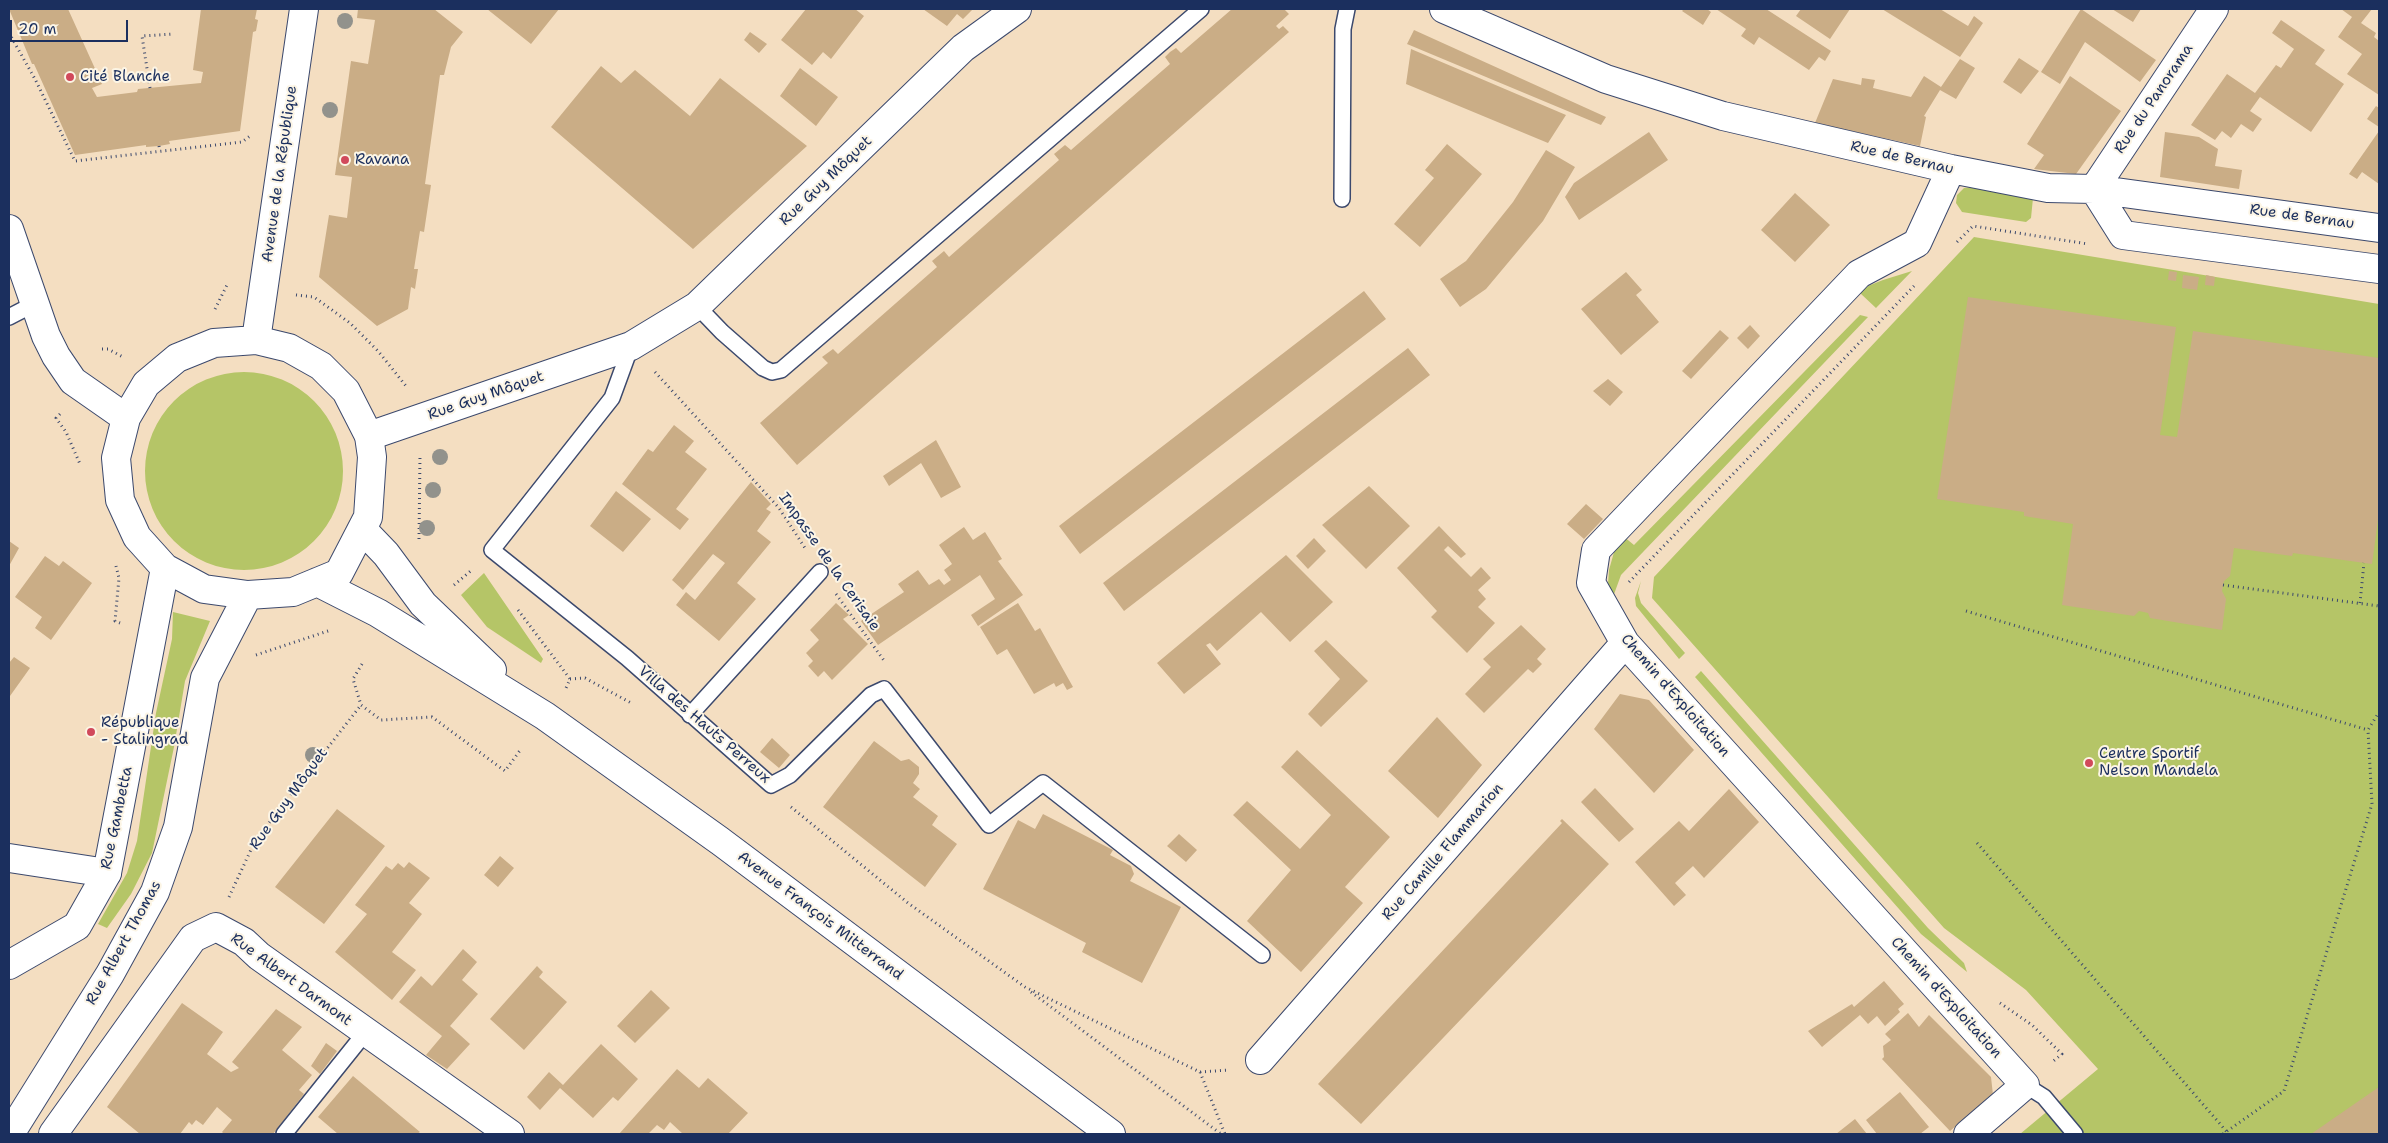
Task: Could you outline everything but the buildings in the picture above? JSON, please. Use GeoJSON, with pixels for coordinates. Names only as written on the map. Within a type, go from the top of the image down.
{"type":"FeatureCollection","features":[{"type":"Feature","properties":{"kind":"street","name":"Avenue de la République"},"geometry":{"type":"LineString","coordinates":[[256,340],[304,9]]}},
{"type":"Feature","properties":{"kind":"street","name":"Rue Guy Môquet"},"geometry":{"type":"LineString","coordinates":[[369,436],[631,346],[698,306],[963,48],[1017,9]]}},
{"type":"Feature","properties":{"kind":"street","name":"Rue de Bernau"},"geometry":{"type":"LineString","coordinates":[[1444,9],[1606,79],[1723,116],[1951,169],[2048,188],[2094,189],[2379,228]]}},
{"type":"Feature","properties":{"kind":"street","name":"Rue du Panorama"},"geometry":{"type":"LineString","coordinates":[[2094,189],[2214,9]]}},
{"type":"Feature","properties":{"kind":"street","name":"Chemin d'Exploitation"},"geometry":{"type":"LineString","coordinates":[[1951,169],[1917,242],[1859,274],[1596,550],[1591,583],[1625,643],[2025,1085]]}},
{"type":"Feature","properties":{"kind":"street"},"geometry":{"type":"LineString","coordinates":[[2094,189],[2123,235],[2379,270]]}},
{"type":"Feature","properties":{"kind":"street"},"geometry":{"type":"LineString","coordinates":[[9,229],[46,336],[56,356],[73,381],[126,418]]}},
{"type":"Feature","properties":{"kind":"street"},"geometry":{"type":"LineString","coordinates":[[256,340],[289,348],[321,366],[346,391],[369,436],[372,457],[368,516],[339,573],[293,592],[248,595],[204,589],[165,568],[137,537],[120,500],[116,458],[126,418],[146,384],[177,358],[214,343],[256,340]]}},
{"type":"Feature","properties":{"kind":"street"},"geometry":{"type":"LineString","coordinates":[[362,529],[386,554],[423,604],[525,703]]}},
{"type":"Feature","properties":{"kind":"street","name":"Rue Gambetta"},"geometry":{"type":"LineString","coordinates":[[9,965],[77,926],[107,874],[165,568]]}},
{"type":"Feature","properties":{"kind":"street"},"geometry":{"type":"LineString","coordinates":[[317,582],[378,613],[525,703]]}},
{"type":"Feature","properties":{"kind":"street","name":"Rue Albert Thomas"},"geometry":{"type":"LineString","coordinates":[[10,1134],[110,974],[155,892],[178,826],[204,681],[248,595]]}},
{"type":"Feature","properties":{"kind":"street","name":"Rue Camille Flammarion"},"geometry":{"type":"LineString","coordinates":[[1260,1060],[1625,643]]}},
{"type":"Feature","properties":{"kind":"street","name":"Avenue François Mitterrand"},"geometry":{"type":"LineString","coordinates":[[525,703],[720,841],[1112,1134]]}},
{"type":"Feature","properties":{"kind":"street"},"geometry":{"type":"LineString","coordinates":[[9,858],[107,874]]}},
{"type":"Feature","properties":{"kind":"street","name":"Rue Albert Darmont"},"geometry":{"type":"LineString","coordinates":[[53,1134],[193,938],[216,927],[244,942],[259,956],[365,1033],[510,1134]]}},
{"type":"Feature","properties":{"kind":"street"},"geometry":{"type":"LineString","coordinates":[[1968,1134],[2025,1085]]}},
{"type":"Feature","properties":{"kind":"lane"},"geometry":{"type":"LineString","coordinates":[[698,306],[722,332],[763,368],[772,372],[781,370],[1201,9]]}},
{"type":"Feature","properties":{"kind":"lane"},"geometry":{"type":"LineString","coordinates":[[1342,199],[1343,29],[1347,9]]}},
{"type":"Feature","properties":{"kind":"lane"},"geometry":{"type":"LineString","coordinates":[[9,317],[36,303]]}},
{"type":"Feature","properties":{"kind":"lane"},"geometry":{"type":"LineString","coordinates":[[492,550],[612,398],[631,346]]}},
{"type":"Feature","properties":{"kind":"lane","name":"Villa des Hauts Perreux"},"geometry":{"type":"LineString","coordinates":[[492,550],[627,658],[771,785],[790,775],[871,695],[884,689]]}},
{"type":"Feature","properties":{"kind":"lane"},"geometry":{"type":"LineString","coordinates":[[690,715],[820,572]]}},
{"type":"Feature","properties":{"kind":"lane"},"geometry":{"type":"LineString","coordinates":[[884,689],[978,814],[989,825],[1043,783],[1262,955]]}},
{"type":"Feature","properties":{"kind":"lane"},"geometry":{"type":"LineString","coordinates":[[284,1134],[365,1033]]}},
{"type":"Feature","properties":{"kind":"lane"},"geometry":{"type":"LineString","coordinates":[[2025,1085],[2044,1097],[2075,1134]]}},
{"type":"Feature","properties":{"kind":"path"},"geometry":{"type":"LineString","coordinates":[[9,32],[35,79],[74,160],[242,142],[255,133]]}},
{"type":"Feature","properties":{"kind":"path"},"geometry":{"type":"LineString","coordinates":[[150,88],[142,36],[174,34]]}},
{"type":"Feature","properties":{"kind":"path"},"geometry":{"type":"LineString","coordinates":[[159,146],[160,151]]}},
{"type":"Feature","properties":{"kind":"path"},"geometry":{"type":"LineString","coordinates":[[1955,244],[1973,226],[2100,246],[2123,235]]}},
{"type":"Feature","properties":{"kind":"path"},"geometry":{"type":"LineString","coordinates":[[1627,588],[1629,581],[1917,283]]}},
{"type":"Feature","properties":{"kind":"path","name":"Impasse de la Cerisaie"},"geometry":{"type":"LineString","coordinates":[[651,368],[779,508],[820,572],[888,666],[884,689]]}},
{"type":"Feature","properties":{"kind":"path"},"geometry":{"type":"LineString","coordinates":[[454,585],[482,562],[492,550]]}},
{"type":"Feature","properties":{"kind":"path"},"geometry":{"type":"LineString","coordinates":[[2360,603],[2364,563]]}},
{"type":"Feature","properties":{"kind":"path"},"geometry":{"type":"LineString","coordinates":[[2223,585],[2379,606]]}},
{"type":"Feature","properties":{"kind":"path"},"geometry":{"type":"LineString","coordinates":[[517,609],[570,679]]}},
{"type":"Feature","properties":{"kind":"path"},"geometry":{"type":"LineString","coordinates":[[1966,611],[2368,730]]}},
{"type":"Feature","properties":{"kind":"path"},"geometry":{"type":"LineString","coordinates":[[362,664],[353,679],[361,704],[381,720],[432,717],[505,771],[521,749]]}},
{"type":"Feature","properties":{"kind":"path"},"geometry":{"type":"LineString","coordinates":[[570,679],[585,678],[634,704]]}},
{"type":"Feature","properties":{"kind":"path"},"geometry":{"type":"LineString","coordinates":[[565,689],[570,679]]}},
{"type":"Feature","properties":{"kind":"path","name":"Rue Guy Môquet"},"geometry":{"type":"LineString","coordinates":[[216,927],[255,841],[361,704]]}},
{"type":"Feature","properties":{"kind":"path"},"geometry":{"type":"LineString","coordinates":[[1977,843],[2225,1133],[2284,1092],[2372,804],[2368,730],[2379,712]]}},
{"type":"Feature","properties":{"kind":"path"},"geometry":{"type":"LineString","coordinates":[[786,803],[908,904],[1024,987],[1221,1134]]}},
{"type":"Feature","properties":{"kind":"path"},"geometry":{"type":"LineString","coordinates":[[1024,987],[1200,1072],[1225,1134]]}},
{"type":"Feature","properties":{"kind":"path"},"geometry":{"type":"LineString","coordinates":[[1999,1002],[2032,1025],[2062,1054]]}},
{"type":"Feature","properties":{"kind":"green space"},"geometry":{"type":"Polygon","coordinates":[[[1974,187],[2033,198],[2031,218],[2026,222],[1962,212],[1956,203],[1957,195],[1964,188],[1974,187]]]}},
{"type":"Feature","properties":{"kind":"green space","name":"Centre Sportif Nelson Mandela"},"geometry":{"type":"Polygon","coordinates":[[[1974,237],[2379,304],[2379,1134],[2020,1134],[2098,1069],[2026,990],[1944,928],[1652,598],[1654,577],[1974,237]]]}},
{"type":"Feature","properties":{"kind":"green space"},"geometry":{"type":"Polygon","coordinates":[[[1912,271],[1876,308],[1860,293],[1868,286],[1912,271]]]}},
{"type":"Feature","properties":{"kind":"green space"},"geometry":{"type":"Polygon","coordinates":[[[1860,315],[1868,317],[1621,575],[1613,597],[1608,584],[1609,570],[1616,545],[1623,536],[1634,545],[1860,315]]]}},
{"type":"Feature","properties":{"kind":"green space"},"geometry":{"type":"Polygon","coordinates":[[[234,372],[254,372],[282,379],[307,394],[321,408],[336,433],[343,461],[343,481],[336,509],[321,534],[307,548],[282,563],[273,566],[254,570],[234,570],[206,563],[181,548],[167,534],[152,509],[149,500],[145,481],[145,461],[152,433],[167,408],[181,394],[206,379],[215,376],[234,372]]]}},
{"type":"Feature","properties":{"kind":"green space"},"geometry":{"type":"Polygon","coordinates":[[[484,573],[543,659],[541,663],[487,627],[461,595],[484,573]]]}},
{"type":"Feature","properties":{"kind":"green space"},"geometry":{"type":"Polygon","coordinates":[[[1641,581],[1638,593],[1641,603],[1685,653],[1679,659],[1636,606],[1635,598],[1641,581]]]}},
{"type":"Feature","properties":{"kind":"green space"},"geometry":{"type":"Polygon","coordinates":[[[173,612],[210,621],[185,681],[174,747],[152,853],[131,894],[107,928],[98,924],[127,873],[137,841],[156,713],[172,639],[173,612]]]}},
{"type":"Feature","properties":{"kind":"green space"},"geometry":{"type":"Polygon","coordinates":[[[1701,671],[1928,928],[1964,963],[1967,972],[1921,934],[1695,677],[1701,671]]]}},
{"type":"Feature","properties":{"kind":"place","name":"Cité Blanche"},"geometry":{"type":"Point","coordinates":[70,77]}},
{"type":"Feature","properties":{"kind":"place","name":"Ravana"},"geometry":{"type":"Point","coordinates":[345,160]}},
{"type":"Feature","properties":{"kind":"place","name":"République - Stalingrad"},"geometry":{"type":"Point","coordinates":[91,732]}},
{"type":"Feature","properties":{"kind":"place","name":"Centre Sportif Nelson Mandela"},"geometry":{"type":"Point","coordinates":[2089,763]}}]}
